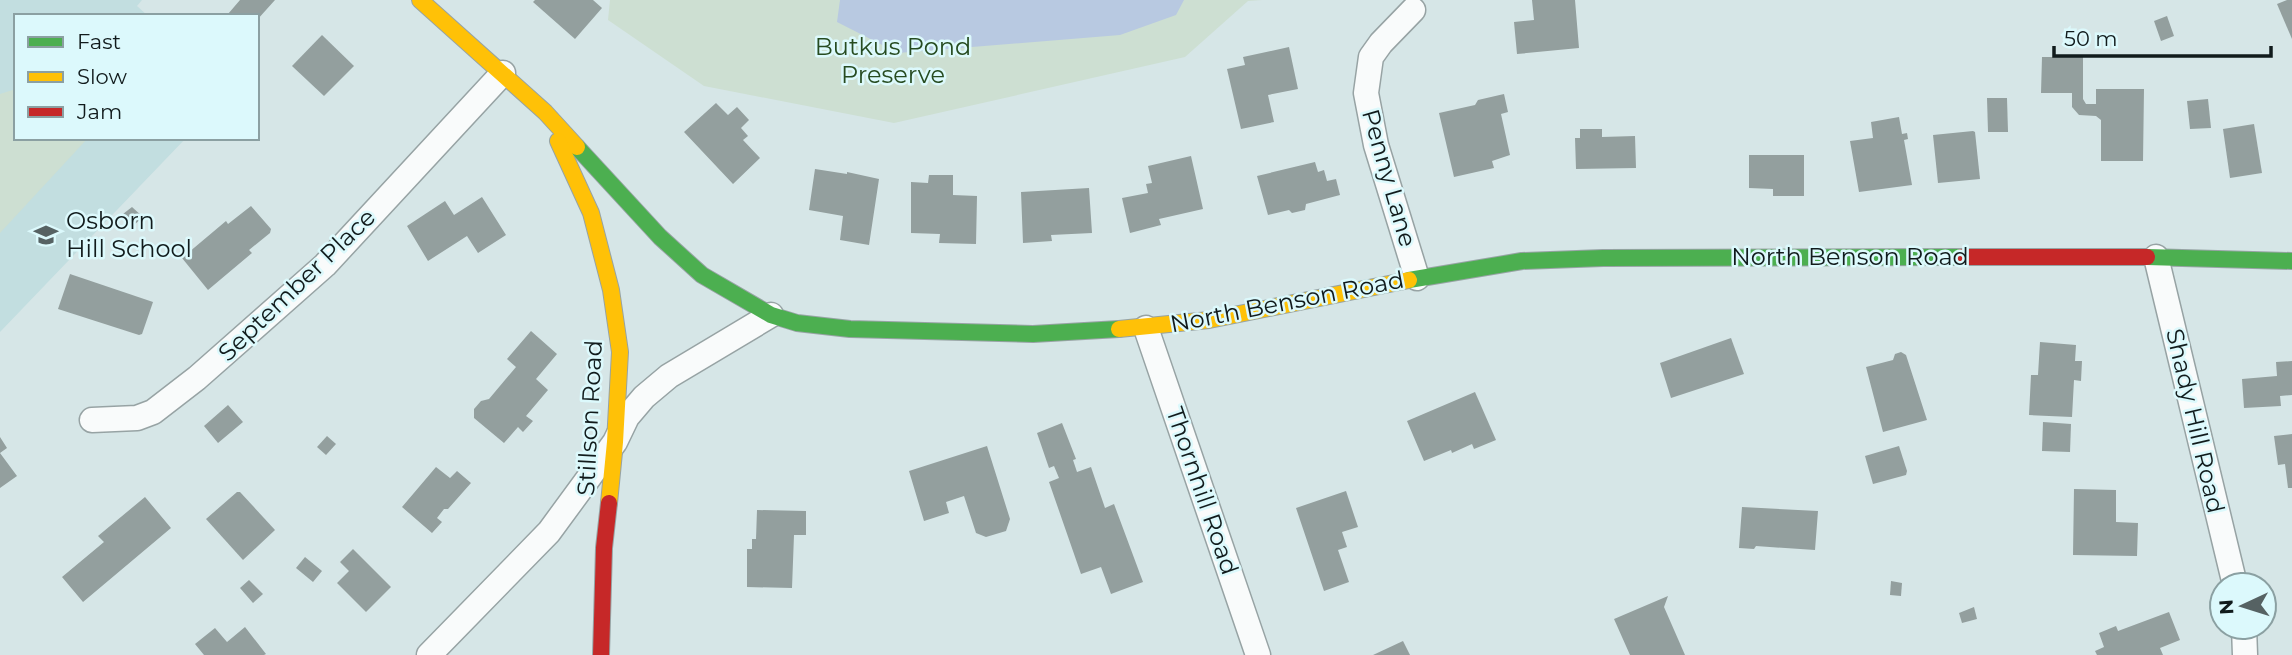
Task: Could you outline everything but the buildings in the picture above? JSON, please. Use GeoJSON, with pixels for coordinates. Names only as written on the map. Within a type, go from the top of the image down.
{"type":"FeatureCollection","features":[{"type":"Feature","properties":{"kind":"main road","name":"Stillson Road"},"geometry":{"type":"LineString","coordinates":[[420,0],[545,112],[660,237],[702,275],[771,316]]}},
{"type":"Feature","properties":{"kind":"main road","name":"Stillson Road"},"geometry":{"type":"LineString","coordinates":[[545,112],[591,213],[611,290],[620,352],[615,442],[604,548],[601,655]]}},
{"type":"Feature","properties":{"kind":"main road","name":"North Benson Road"},"geometry":{"type":"LineString","coordinates":[[771,316],[797,323],[863,330],[1032,334],[1146,328],[1209,320],[1417,278],[1522,261],[1603,258],[2156,257],[2292,261]]}},
{"type":"Feature","properties":{"kind":"street","name":"Penny Lane"},"geometry":{"type":"LineString","coordinates":[[1413,10],[1371,57],[1366,76],[1366,93],[1376,145],[1417,278]]}},
{"type":"Feature","properties":{"kind":"street","name":"September Place"},"geometry":{"type":"LineString","coordinates":[[92,420],[138,418],[153,412],[197,378],[325,265],[503,73]]}},
{"type":"Feature","properties":{"kind":"street","name":"Shady Hill Road"},"geometry":{"type":"LineString","coordinates":[[2156,257],[2232,571]]}},
{"type":"Feature","properties":{"kind":"street"},"geometry":{"type":"LineString","coordinates":[[429,655],[549,532],[615,442],[627,417],[644,397],[668,376],[771,316]]}},
{"type":"Feature","properties":{"kind":"street","name":"Thornhill Road"},"geometry":{"type":"LineString","coordinates":[[1146,328],[1258,655]]}},
{"type":"Feature","properties":{"kind":"shaded area","name":"Osborn Hill School"},"geometry":{"type":"Polygon","coordinates":[[[0,0],[142,0],[137,6],[146,14],[14,14],[14,140],[184,140],[0,332],[0,0]]]}},
{"type":"Feature","properties":{"kind":"shaded area"},"geometry":{"type":"Polygon","coordinates":[[[840,0],[1184,0],[1176,15],[1120,35],[898,53],[837,22],[840,0]]]}},
{"type":"Feature","properties":{"kind":"green space","name":"Butkus Pond Preserve"},"geometry":{"type":"Polygon","coordinates":[[[610,0],[1262,0],[1248,1],[1185,57],[894,123],[704,86],[608,20],[610,0]]]}},
{"type":"Feature","properties":{"kind":"green space"},"geometry":{"type":"Polygon","coordinates":[[[14,90],[14,140],[86,140],[0,233],[0,94],[14,90]]]}},
{"type":"Feature","properties":{"kind":"traffic: fast"},"geometry":{"type":"LineString","coordinates":[[577,147],[660,237],[702,275],[771,315],[797,323],[850,329],[1033,334],[1119,329]]}},
{"type":"Feature","properties":{"kind":"traffic: fast"},"geometry":{"type":"LineString","coordinates":[[1409,280],[1522,261],[1603,258],[1962,257]]}},
{"type":"Feature","properties":{"kind":"traffic: fast"},"geometry":{"type":"LineString","coordinates":[[2147,257],[2292,261]]}},
{"type":"Feature","properties":{"kind":"traffic: slow"},"geometry":{"type":"LineString","coordinates":[[420,0],[545,112],[577,147]]}},
{"type":"Feature","properties":{"kind":"traffic: slow"},"geometry":{"type":"LineString","coordinates":[[558,141],[591,213],[611,290],[620,352],[609,503]]}},
{"type":"Feature","properties":{"kind":"traffic: slow"},"geometry":{"type":"LineString","coordinates":[[1119,329],[1209,320],[1409,280]]}},
{"type":"Feature","properties":{"kind":"traffic: jam"},"geometry":{"type":"LineString","coordinates":[[1962,257],[2147,257]]}},
{"type":"Feature","properties":{"kind":"traffic: jam"},"geometry":{"type":"LineString","coordinates":[[601,655],[604,548],[609,503]]}},
{"type":"Feature","properties":{"kind":"place","name":"Osborn Hill School"},"geometry":{"type":"Point","coordinates":[46,235]}}]}
